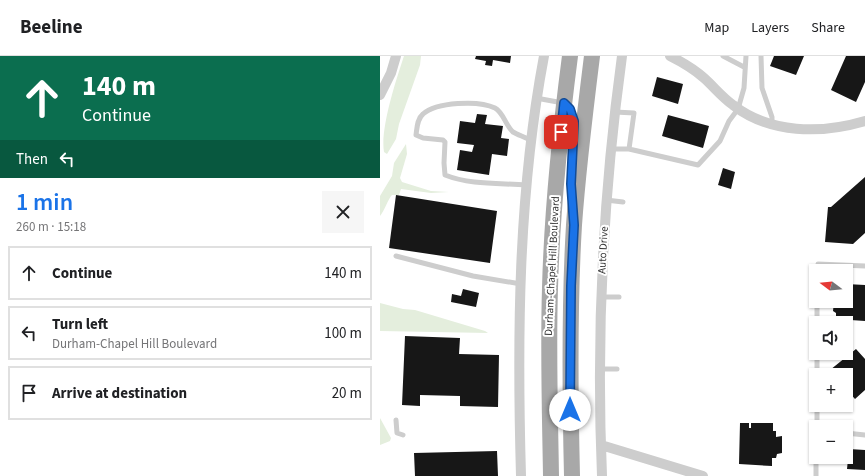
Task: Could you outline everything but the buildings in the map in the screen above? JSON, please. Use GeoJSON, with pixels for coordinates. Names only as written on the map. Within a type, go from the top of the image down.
{"type":"FeatureCollection","features":[{"type":"Feature","properties":{"kind":"main road","name":"Durham-Chapel Hill Boulevard"},"geometry":{"type":"LineString","coordinates":[[551,476],[550,288],[553,226],[564,103],[570,56]]}},
{"type":"Feature","properties":{"kind":"main road","name":"Durham-Chapel Hill Boulevard"},"geometry":{"type":"LineString","coordinates":[[572,476],[570,347],[574,225],[592,56]]}},
{"type":"Feature","properties":{"kind":"main road"},"geometry":{"type":"LineString","coordinates":[[564,103],[570,109],[574,121],[571,184],[574,225]]}},
{"type":"Feature","properties":{"kind":"street"},"geometry":{"type":"LineString","coordinates":[[380,95],[391,73],[396,56]]}},
{"type":"Feature","properties":{"kind":"street"},"geometry":{"type":"LineString","coordinates":[[521,476],[519,353],[526,185],[530,140],[544,56]]}},
{"type":"Feature","properties":{"kind":"street","name":"Auto Drive"},"geometry":{"type":"LineString","coordinates":[[602,476],[600,369],[601,297],[606,200],[622,56]]}},
{"type":"Feature","properties":{"kind":"street"},"geometry":{"type":"LineString","coordinates":[[670,56],[703,78],[738,109],[760,121],[818,130],[865,121]]}},
{"type":"Feature","properties":{"kind":"street"},"geometry":{"type":"LineString","coordinates":[[601,444],[703,476]]}},
{"type":"Feature","properties":{"kind":"lane"},"geometry":{"type":"LineString","coordinates":[[723,56],[744,67]]}},
{"type":"Feature","properties":{"kind":"lane"},"geometry":{"type":"LineString","coordinates":[[611,149],[629,150],[698,165],[720,141],[729,121],[738,109],[744,88],[744,67],[746,56]]}},
{"type":"Feature","properties":{"kind":"lane"},"geometry":{"type":"LineString","coordinates":[[761,56],[762,88],[770,110],[772,124]]}},
{"type":"Feature","properties":{"kind":"lane"},"geometry":{"type":"LineString","coordinates":[[536,98],[564,103]]}},
{"type":"Feature","properties":{"kind":"lane"},"geometry":{"type":"LineString","coordinates":[[526,185],[474,182],[446,175],[444,163],[445,142],[443,140],[423,138],[416,134],[422,114],[434,108],[445,104],[484,104],[496,108],[513,132],[530,140]]}},
{"type":"Feature","properties":{"kind":"lane"},"geometry":{"type":"LineString","coordinates":[[615,112],[634,113],[629,150]]}},
{"type":"Feature","properties":{"kind":"lane"},"geometry":{"type":"LineString","coordinates":[[606,200],[623,202]]}},
{"type":"Feature","properties":{"kind":"lane"},"geometry":{"type":"LineString","coordinates":[[396,256],[473,276],[521,284]]}},
{"type":"Feature","properties":{"kind":"lane"},"geometry":{"type":"LineString","coordinates":[[853,265],[865,266]]}},
{"type":"Feature","properties":{"kind":"lane"},"geometry":{"type":"LineString","coordinates":[[601,297],[619,297]]}},
{"type":"Feature","properties":{"kind":"lane"},"geometry":{"type":"LineString","coordinates":[[600,369],[617,369]]}},
{"type":"Feature","properties":{"kind":"lane"},"geometry":{"type":"LineString","coordinates":[[396,420],[397,433],[403,435]]}},
{"type":"Feature","properties":{"kind":"lane"},"geometry":{"type":"LineString","coordinates":[[853,434],[865,435]]}},
{"type":"Feature","properties":{"kind":"lane"},"geometry":{"type":"LineString","coordinates":[[816,464],[816,476]]}},
{"type":"Feature","properties":{"kind":"green space"},"geometry":{"type":"Polygon","coordinates":[[[404,56],[421,56],[420,65],[399,124],[396,139],[387,154],[384,152],[383,142],[386,118],[404,56]]]}},
{"type":"Feature","properties":{"kind":"green space"},"geometry":{"type":"Polygon","coordinates":[[[406,144],[407,154],[400,178],[402,182],[431,191],[449,192],[431,193],[401,189],[399,195],[392,195],[380,216],[380,196],[392,176],[394,163],[406,144]]]}},
{"type":"Feature","properties":{"kind":"green space"},"geometry":{"type":"Polygon","coordinates":[[[380,303],[403,309],[415,310],[488,333],[380,331],[380,303]]]}},
{"type":"Feature","properties":{"kind":"green space"},"geometry":{"type":"Polygon","coordinates":[[[380,418],[391,438],[390,441],[380,445],[380,418]]]}},
{"type":"Feature","properties":{"kind":"route"},"geometry":{"type":"LineString","coordinates":[[561,132],[564,103],[573,114],[574,121],[571,184],[574,225],[571,286],[570,410]]}}]}
